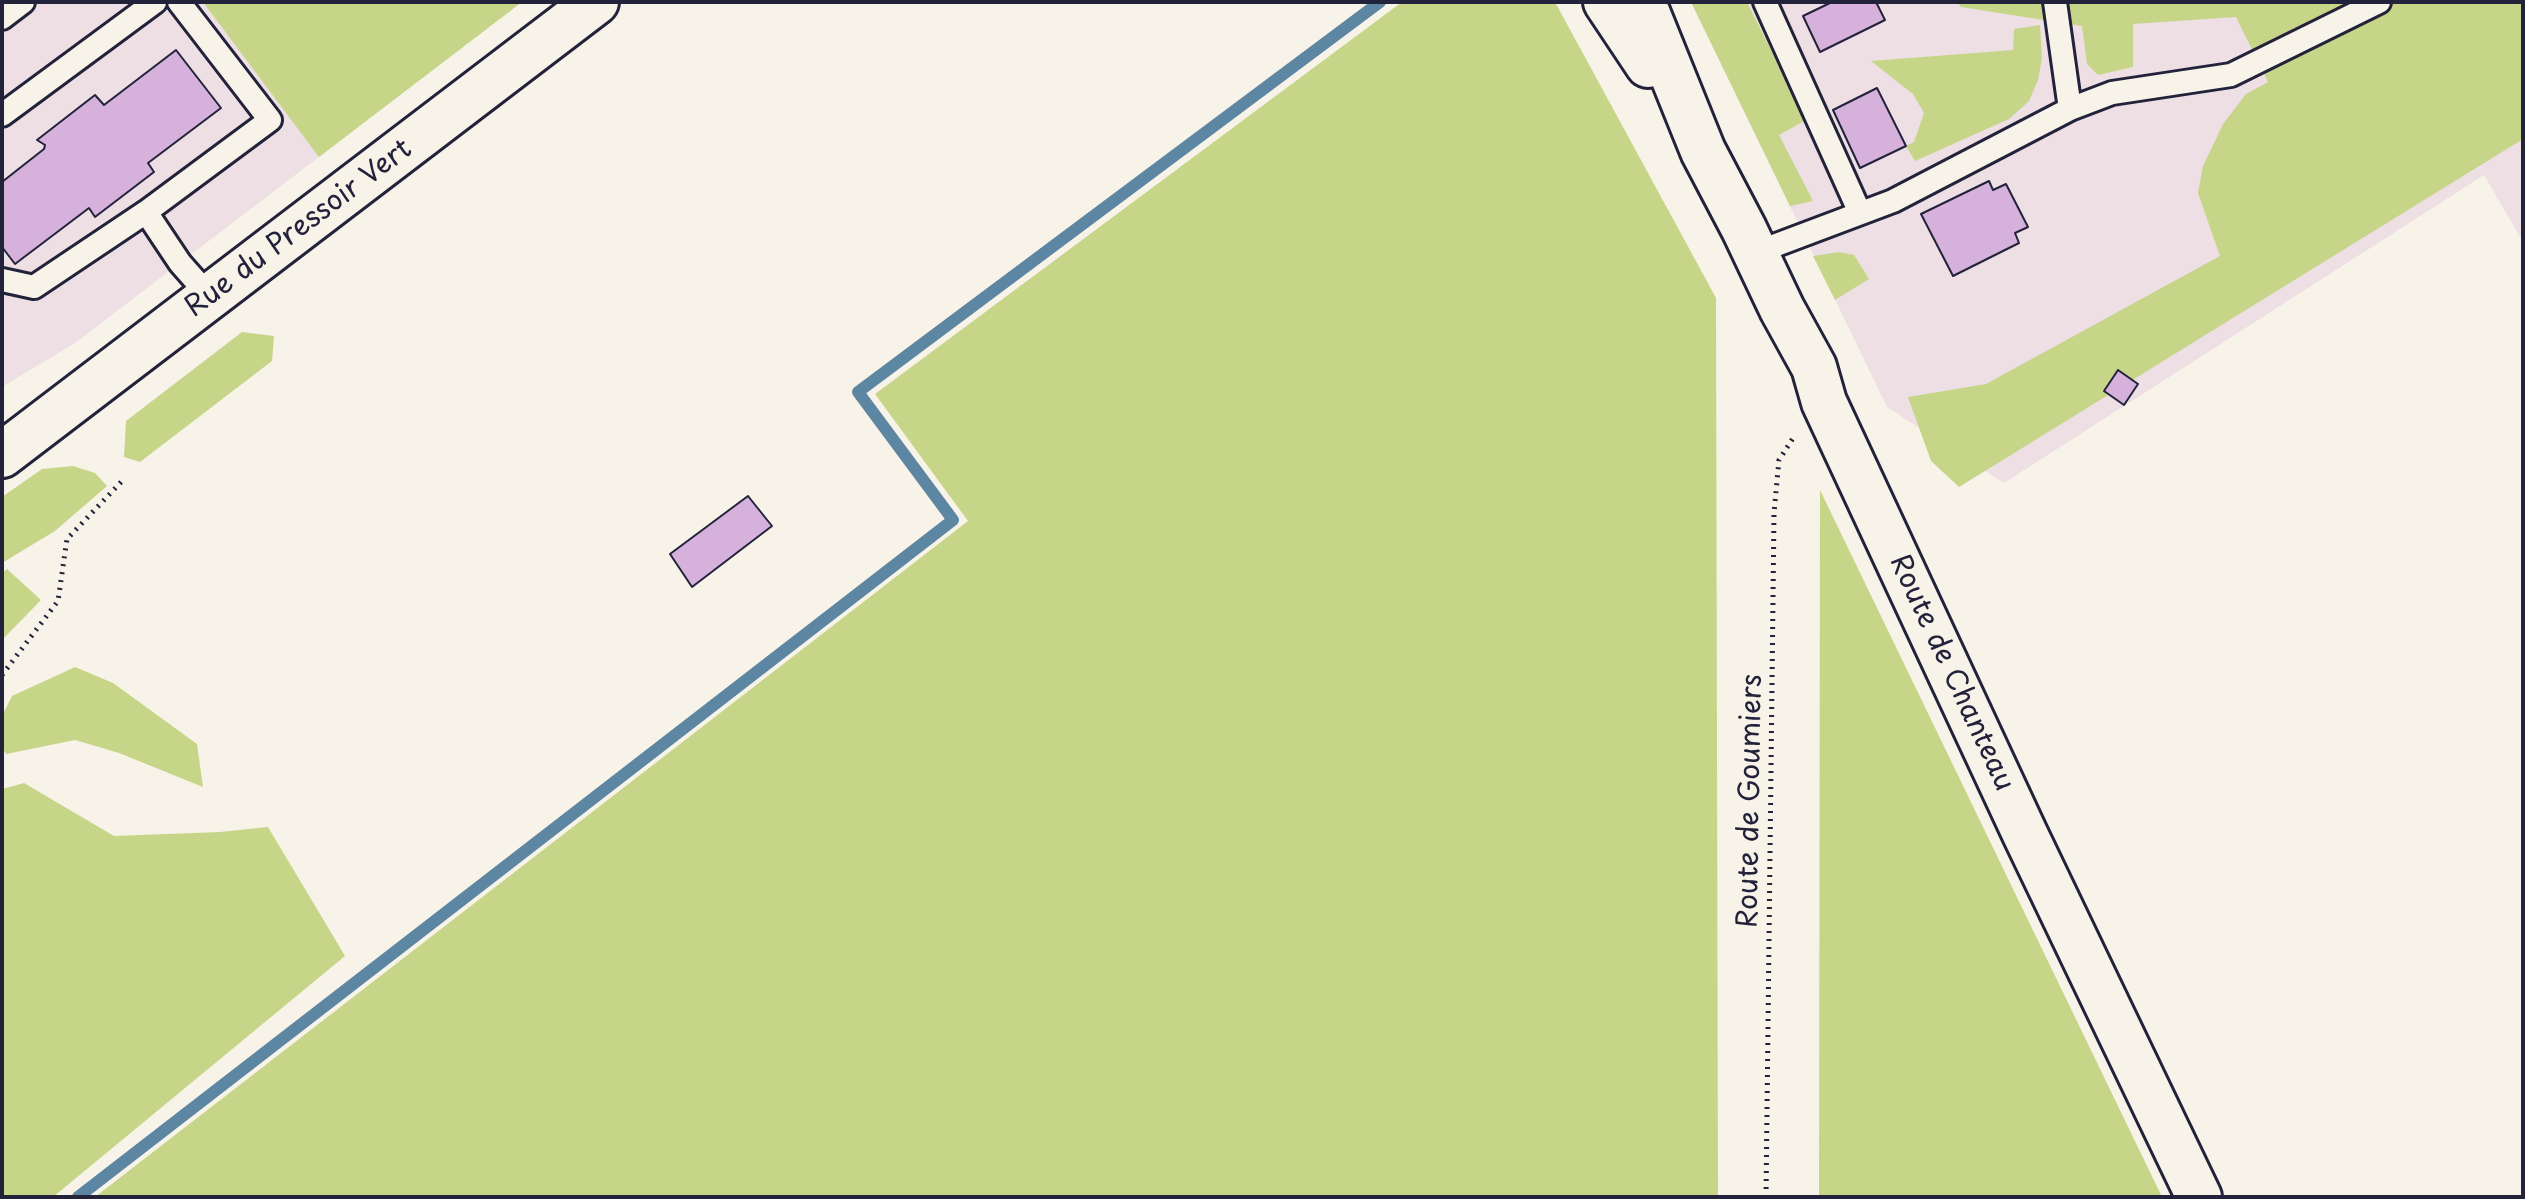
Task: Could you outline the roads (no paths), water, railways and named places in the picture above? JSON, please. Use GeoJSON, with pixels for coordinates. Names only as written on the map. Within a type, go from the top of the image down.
{"type":"FeatureCollection","features":[{"type":"Feature","properties":{"kind":"main road","name":"Rue du Pressoir Vert"},"geometry":{"type":"LineString","coordinates":[[2,455],[596,2]]}},
{"type":"Feature","properties":{"kind":"main road","name":"Route de Chanteau"},"geometry":{"type":"LineString","coordinates":[[1606,2],[1703,151]]}},
{"type":"Feature","properties":{"kind":"main road","name":"Route de Chanteau"},"geometry":{"type":"LineString","coordinates":[[1643,2],[1703,151],[1814,367],[1824,402],[2025,834],[2199,1197]]}},
{"type":"Feature","properties":{"kind":"lane"},"geometry":{"type":"LineString","coordinates":[[2,18],[23,2]]}},
{"type":"Feature","properties":{"kind":"lane"},"geometry":{"type":"LineString","coordinates":[[2,115],[155,2]]}},
{"type":"Feature","properties":{"kind":"lane"},"geometry":{"type":"LineString","coordinates":[[2,280],[34,287],[146,212],[270,120],[179,2]]}},
{"type":"Feature","properties":{"kind":"lane"},"geometry":{"type":"LineString","coordinates":[[1765,2],[1860,213]]}},
{"type":"Feature","properties":{"kind":"lane"},"geometry":{"type":"LineString","coordinates":[[2055,2],[2070,109]]}},
{"type":"Feature","properties":{"kind":"lane"},"geometry":{"type":"LineString","coordinates":[[1755,253],[1893,201],[2070,109],[2112,93],[2231,75],[2379,2]]}},
{"type":"Feature","properties":{"kind":"lane"},"geometry":{"type":"LineString","coordinates":[[146,212],[180,263],[210,297]]}},
{"type":"Feature","properties":{"kind":"waterway"},"geometry":{"type":"LineString","coordinates":[[78,1197],[953,520],[858,392],[1380,2]]}}]}
